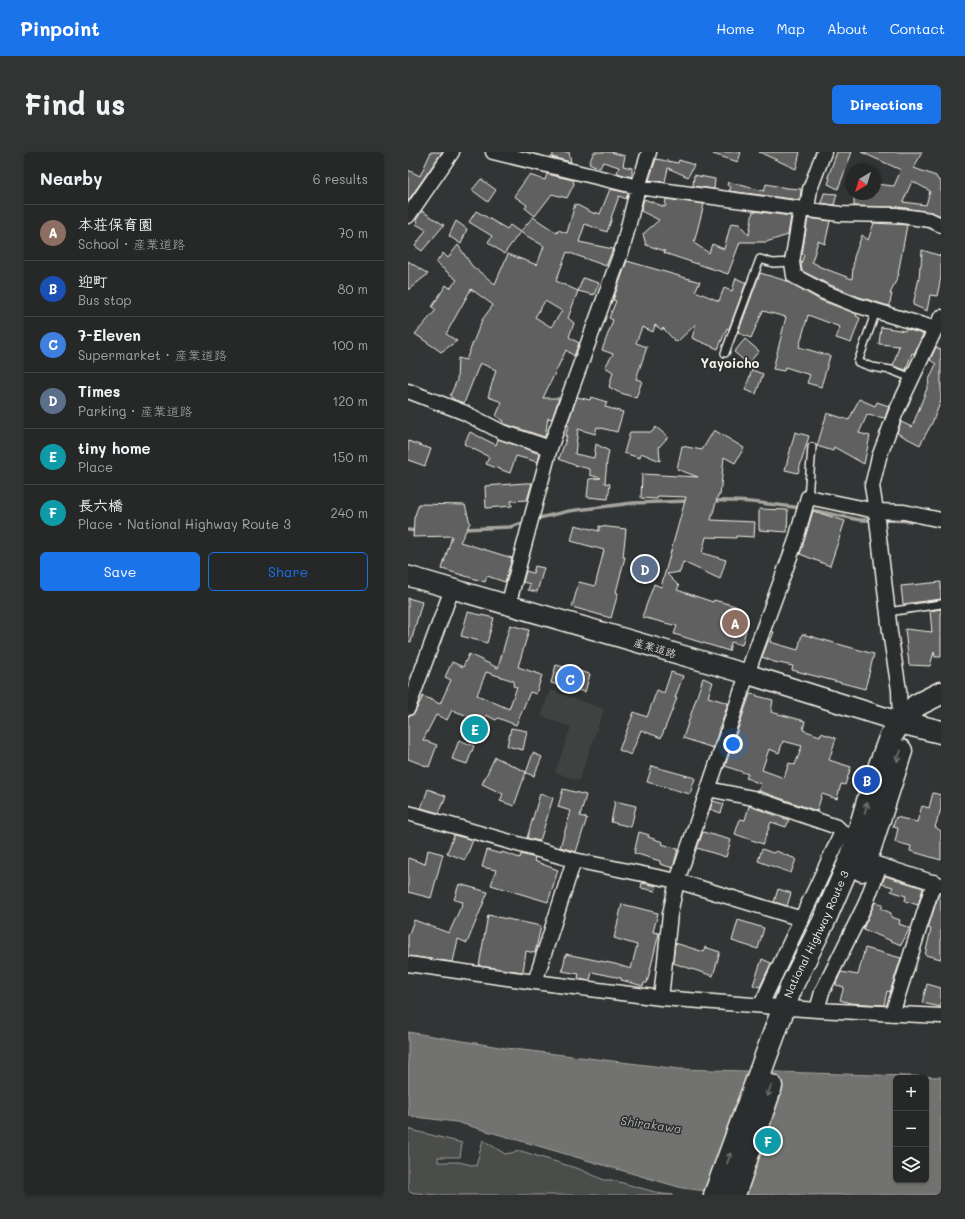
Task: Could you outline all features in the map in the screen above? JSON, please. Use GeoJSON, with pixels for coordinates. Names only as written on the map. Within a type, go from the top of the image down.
{"type":"FeatureCollection","features":[{"type":"Feature","properties":{"kind":"main road","name":"National Highway Route 3"},"geometry":{"type":"LineString","coordinates":[[716,1195],[804,991],[837,927],[873,863],[901,749],[908,736],[908,724],[916,705],[941,693]]}},
{"type":"Feature","properties":{"kind":"main road","name":"National Highway Route 3"},"geometry":{"type":"LineString","coordinates":[[734,1195],[793,1016],[792,985],[824,921],[852,856],[850,835],[872,787],[890,738],[908,724],[941,708]]}},
{"type":"Feature","properties":{"kind":"main road"},"geometry":{"type":"LineString","coordinates":[[908,724],[941,732]]}},
{"type":"Feature","properties":{"kind":"street"},"geometry":{"type":"LineString","coordinates":[[408,216],[452,152]]}},
{"type":"Feature","properties":{"kind":"street"},"geometry":{"type":"LineString","coordinates":[[493,152],[638,187],[840,214],[896,215],[930,220],[941,225]]}},
{"type":"Feature","properties":{"kind":"street"},"geometry":{"type":"LineString","coordinates":[[508,606],[550,448],[623,247],[638,187],[649,152]]}},
{"type":"Feature","properties":{"kind":"street"},"geometry":{"type":"LineString","coordinates":[[824,152],[804,209],[792,262],[794,276],[824,292],[856,305],[876,311],[938,323],[896,412],[879,457],[872,486],[899,690],[908,724]]}},
{"type":"Feature","properties":{"kind":"street"},"geometry":{"type":"LineString","coordinates":[[408,391],[463,412],[502,432],[550,448]]}},
{"type":"Feature","properties":{"kind":"street"},"geometry":{"type":"LineString","coordinates":[[661,998],[670,914],[677,881],[775,594],[796,543],[807,499],[876,511],[904,512],[941,520]]}},
{"type":"Feature","properties":{"kind":"street","name":"産業道路"},"geometry":{"type":"LineString","coordinates":[[408,576],[747,674],[908,724]]}},
{"type":"Feature","properties":{"kind":"street"},"geometry":{"type":"LineString","coordinates":[[408,708],[452,588]]}},
{"type":"Feature","properties":{"kind":"street"},"geometry":{"type":"LineString","coordinates":[[708,790],[753,798],[838,827],[850,835],[802,919],[761,1006]]}},
{"type":"Feature","properties":{"kind":"street"},"geometry":{"type":"LineString","coordinates":[[408,813],[574,860],[677,881],[802,919]]}},
{"type":"Feature","properties":{"kind":"street"},"geometry":{"type":"LineString","coordinates":[[535,982],[574,860]]}},
{"type":"Feature","properties":{"kind":"street"},"geometry":{"type":"LineString","coordinates":[[873,863],[937,884],[892,1014]]}},
{"type":"Feature","properties":{"kind":"street"},"geometry":{"type":"LineString","coordinates":[[408,964],[661,998],[761,1006],[793,1016],[892,1014],[941,1016]]}},
{"type":"Feature","properties":{"kind":"lane"},"geometry":{"type":"LineString","coordinates":[[725,353],[760,259],[773,263],[792,262]]}},
{"type":"Feature","properties":{"kind":"lane"},"geometry":{"type":"LineString","coordinates":[[876,311],[858,362],[872,367],[891,370],[912,378]]}},
{"type":"Feature","properties":{"kind":"lane"},"geometry":{"type":"LineString","coordinates":[[807,499],[812,447]]}},
{"type":"Feature","properties":{"kind":"lane"},"geometry":{"type":"LineString","coordinates":[[888,612],[941,604]]}},
{"type":"Feature","properties":{"kind":"shaded area"},"geometry":{"type":"Polygon","coordinates":[[[550,690],[604,709],[579,781],[555,772],[571,727],[541,716],[550,690]]]}},
{"type":"Feature","properties":{"kind":"shaded area"},"geometry":{"type":"Polygon","coordinates":[[[408,1129],[462,1143],[460,1157],[438,1157],[438,1162],[459,1162],[476,1166],[483,1140],[505,1154],[521,1151],[579,1169],[604,1180],[612,1180],[662,1194],[673,1195],[436,1195],[408,1192],[408,1129]]]}},
{"type":"Feature","properties":{"kind":"water","name":"Shirakawa"},"geometry":{"type":"Polygon","coordinates":[[[408,1032],[506,1048],[679,1069],[893,1076],[893,1183],[929,1183],[929,1077],[941,1077],[941,1195],[740,1195],[682,1188],[456,1122],[408,1116],[408,1032]]]}},
{"type":"Feature","properties":{"kind":"building"},"geometry":{"type":"Polygon","coordinates":[[[431,152],[442,152],[408,201],[408,170],[420,176],[431,152]]]}},
{"type":"Feature","properties":{"kind":"building"},"geometry":{"type":"Polygon","coordinates":[[[554,152],[569,152],[571,162],[552,157],[554,152]]]}},
{"type":"Feature","properties":{"kind":"building"},"geometry":{"type":"Polygon","coordinates":[[[594,152],[611,152],[625,156],[623,166],[632,168],[632,177],[617,173],[619,167],[603,162],[600,168],[589,163],[594,152]]]}},
{"type":"Feature","properties":{"kind":"building"},"geometry":{"type":"Polygon","coordinates":[[[713,152],[741,152],[738,162],[713,154],[713,152]]]}},
{"type":"Feature","properties":{"kind":"building"},"geometry":{"type":"Polygon","coordinates":[[[759,152],[800,152],[796,169],[759,152]]]}},
{"type":"Feature","properties":{"kind":"building"},"geometry":{"type":"Polygon","coordinates":[[[837,152],[852,152],[847,164],[845,164],[845,170],[838,189],[828,184],[830,178],[828,177],[837,152]]]}},
{"type":"Feature","properties":{"kind":"building"},"geometry":{"type":"Polygon","coordinates":[[[861,152],[922,152],[914,168],[936,176],[938,180],[941,181],[941,216],[931,212],[897,207],[854,206],[854,200],[881,200],[881,185],[894,186],[901,170],[861,152]],[[912,181],[903,202],[926,205],[930,191],[912,181]]]}},
{"type":"Feature","properties":{"kind":"building"},"geometry":{"type":"Polygon","coordinates":[[[656,159],[678,163],[679,160],[694,165],[688,177],[668,168],[665,182],[649,180],[656,159]]]}},
{"type":"Feature","properties":{"kind":"building"},"geometry":{"type":"Polygon","coordinates":[[[547,174],[573,180],[574,184],[567,198],[552,194],[535,216],[525,208],[527,205],[514,196],[529,175],[545,180],[547,174]]]}},
{"type":"Feature","properties":{"kind":"building"},"geometry":{"type":"Polygon","coordinates":[[[694,175],[715,179],[714,189],[693,186],[694,175]]]}},
{"type":"Feature","properties":{"kind":"building"},"geometry":{"type":"Polygon","coordinates":[[[481,179],[496,190],[488,202],[472,190],[481,179]]]}},
{"type":"Feature","properties":{"kind":"building"},"geometry":{"type":"Polygon","coordinates":[[[728,182],[764,191],[766,184],[801,189],[800,200],[729,191],[731,187],[727,185],[728,182]]]}},
{"type":"Feature","properties":{"kind":"building"},"geometry":{"type":"Polygon","coordinates":[[[610,189],[628,193],[626,199],[619,196],[607,232],[585,224],[579,242],[613,249],[606,266],[567,252],[556,281],[578,291],[568,318],[574,323],[569,337],[579,343],[574,356],[566,350],[543,398],[559,398],[552,419],[548,418],[545,437],[505,424],[503,423],[504,421],[496,416],[502,402],[488,397],[496,370],[480,363],[464,403],[455,400],[450,396],[457,380],[458,358],[466,360],[482,320],[493,305],[471,289],[446,334],[457,341],[441,352],[415,334],[436,310],[432,307],[446,285],[450,288],[457,280],[436,263],[443,253],[448,258],[458,245],[472,266],[495,284],[508,254],[537,265],[544,246],[520,232],[533,217],[557,233],[558,230],[567,233],[575,204],[595,214],[595,212],[600,214],[610,189]],[[545,301],[535,317],[551,327],[562,311],[545,301]]]}},
{"type":"Feature","properties":{"kind":"building"},"geometry":{"type":"Polygon","coordinates":[[[824,193],[837,194],[834,205],[821,203],[824,193]]]}},
{"type":"Feature","properties":{"kind":"building"},"geometry":{"type":"Polygon","coordinates":[[[644,199],[665,207],[666,199],[704,204],[694,243],[709,253],[712,244],[724,249],[731,223],[739,224],[749,235],[753,211],[791,216],[788,235],[766,242],[740,242],[728,274],[664,253],[665,251],[646,245],[643,234],[659,220],[641,211],[644,199]]]}},
{"type":"Feature","properties":{"kind":"building"},"geometry":{"type":"Polygon","coordinates":[[[422,211],[444,225],[422,251],[415,246],[426,230],[416,224],[418,221],[416,220],[422,211]]]}},
{"type":"Feature","properties":{"kind":"building"},"geometry":{"type":"Polygon","coordinates":[[[476,211],[507,229],[510,225],[520,232],[504,254],[488,242],[492,236],[469,222],[476,211]]]}},
{"type":"Feature","properties":{"kind":"building"},"geometry":{"type":"Polygon","coordinates":[[[808,218],[830,221],[825,244],[818,241],[812,262],[818,266],[852,279],[854,257],[862,235],[868,240],[874,223],[907,225],[899,274],[890,294],[892,294],[889,306],[859,297],[802,271],[801,264],[804,255],[802,254],[808,218]]]}},
{"type":"Feature","properties":{"kind":"building"},"geometry":{"type":"Polygon","coordinates":[[[456,221],[467,229],[461,244],[449,236],[456,221]]]}},
{"type":"Feature","properties":{"kind":"building"},"geometry":{"type":"Polygon","coordinates":[[[922,250],[941,256],[941,277],[937,296],[930,295],[927,311],[913,305],[921,266],[922,250]]]}},
{"type":"Feature","properties":{"kind":"building"},"geometry":{"type":"Polygon","coordinates":[[[408,261],[428,274],[408,290],[408,261]]]}},
{"type":"Feature","properties":{"kind":"building"},"geometry":{"type":"Polygon","coordinates":[[[627,261],[700,282],[695,291],[719,301],[724,288],[732,291],[736,278],[746,283],[729,329],[727,328],[718,349],[692,338],[696,324],[677,342],[663,328],[662,330],[655,325],[653,332],[642,327],[636,343],[647,347],[636,379],[642,381],[636,398],[618,392],[609,387],[613,372],[605,367],[613,354],[602,350],[613,320],[609,318],[616,301],[613,300],[627,261]]]}},
{"type":"Feature","properties":{"kind":"building"},"geometry":{"type":"Polygon","coordinates":[[[760,273],[787,281],[820,300],[857,314],[856,316],[860,318],[851,343],[836,338],[840,327],[808,315],[799,347],[830,356],[821,387],[807,383],[810,375],[785,367],[784,371],[773,369],[786,317],[763,311],[751,338],[738,333],[760,273]]]}},
{"type":"Feature","properties":{"kind":"building"},"geometry":{"type":"Polygon","coordinates":[[[583,278],[599,283],[594,295],[578,291],[583,278]]]}},
{"type":"Feature","properties":{"kind":"building"},"geometry":{"type":"Polygon","coordinates":[[[881,327],[905,331],[906,329],[923,334],[914,354],[912,353],[906,370],[893,366],[899,346],[879,344],[881,327]]]}},
{"type":"Feature","properties":{"kind":"building"},"geometry":{"type":"Polygon","coordinates":[[[745,339],[759,351],[748,364],[734,352],[745,339]]]}},
{"type":"Feature","properties":{"kind":"building"},"geometry":{"type":"Polygon","coordinates":[[[936,347],[941,350],[941,401],[932,423],[920,445],[897,433],[901,422],[912,427],[936,364],[930,360],[936,347]]]}},
{"type":"Feature","properties":{"kind":"building"},"geometry":{"type":"Polygon","coordinates":[[[752,370],[763,374],[756,394],[745,390],[752,370]]]}},
{"type":"Feature","properties":{"kind":"building"},"geometry":{"type":"Polygon","coordinates":[[[577,397],[590,400],[591,397],[607,402],[605,407],[623,412],[617,432],[597,427],[595,434],[578,429],[575,454],[594,458],[596,444],[609,451],[605,483],[610,484],[608,499],[587,497],[589,479],[601,478],[590,475],[590,469],[559,459],[567,436],[565,436],[569,426],[567,425],[577,397]]]}},
{"type":"Feature","properties":{"kind":"building"},"geometry":{"type":"Polygon","coordinates":[[[859,399],[875,406],[877,402],[889,406],[885,418],[867,415],[859,433],[870,436],[864,464],[834,447],[833,451],[817,446],[827,413],[849,420],[859,399]]]}},
{"type":"Feature","properties":{"kind":"building"},"geometry":{"type":"Polygon","coordinates":[[[656,427],[668,437],[659,447],[660,461],[641,453],[640,458],[624,453],[630,432],[652,432],[656,427]]]}},
{"type":"Feature","properties":{"kind":"building"},"geometry":{"type":"Polygon","coordinates":[[[714,430],[744,448],[735,463],[724,457],[720,495],[718,495],[711,520],[755,522],[754,537],[706,537],[702,553],[726,560],[720,579],[683,562],[680,572],[667,574],[679,586],[677,590],[713,602],[714,600],[739,607],[735,618],[748,622],[742,645],[731,642],[729,651],[674,634],[677,626],[642,617],[654,584],[661,587],[686,497],[658,496],[657,499],[641,498],[642,474],[698,477],[677,469],[682,446],[702,450],[714,430]]]}},
{"type":"Feature","properties":{"kind":"building"},"geometry":{"type":"Polygon","coordinates":[[[470,432],[496,445],[498,439],[540,454],[538,462],[516,456],[510,473],[486,464],[489,457],[464,444],[470,432]]]}},
{"type":"Feature","properties":{"kind":"building"},"geometry":{"type":"Polygon","coordinates":[[[795,432],[809,436],[798,473],[785,470],[795,432]]]}},
{"type":"Feature","properties":{"kind":"building"},"geometry":{"type":"Polygon","coordinates":[[[408,441],[431,449],[425,466],[408,460],[408,441]]]}},
{"type":"Feature","properties":{"kind":"building"},"geometry":{"type":"Polygon","coordinates":[[[532,483],[527,500],[511,501],[512,506],[486,508],[485,486],[532,483]]]}},
{"type":"Feature","properties":{"kind":"building"},"geometry":{"type":"Polygon","coordinates":[[[419,504],[465,505],[470,523],[460,542],[512,558],[505,582],[487,576],[485,582],[442,569],[452,536],[413,537],[414,518],[419,504]]]}},
{"type":"Feature","properties":{"kind":"building"},"geometry":{"type":"Polygon","coordinates":[[[759,509],[788,510],[787,532],[759,530],[759,509]]]}},
{"type":"Feature","properties":{"kind":"building"},"geometry":{"type":"Polygon","coordinates":[[[813,511],[845,521],[830,566],[800,554],[813,511]]]}},
{"type":"Feature","properties":{"kind":"building"},"geometry":{"type":"Polygon","coordinates":[[[575,525],[599,531],[599,526],[626,529],[623,557],[625,557],[616,592],[618,593],[611,618],[572,607],[579,582],[595,586],[604,550],[571,541],[575,525]]]}},
{"type":"Feature","properties":{"kind":"building"},"geometry":{"type":"Polygon","coordinates":[[[535,566],[544,568],[537,592],[528,590],[530,584],[523,582],[526,571],[533,573],[535,566]]]}},
{"type":"Feature","properties":{"kind":"building"},"geometry":{"type":"Polygon","coordinates":[[[941,582],[941,599],[903,604],[901,586],[941,582]]]}},
{"type":"Feature","properties":{"kind":"building"},"geometry":{"type":"Polygon","coordinates":[[[408,598],[422,602],[411,642],[408,641],[408,598]]]}},
{"type":"Feature","properties":{"kind":"building"},"geometry":{"type":"Polygon","coordinates":[[[941,609],[941,657],[935,657],[934,652],[930,666],[909,665],[905,629],[932,632],[930,611],[941,609]]]}},
{"type":"Feature","properties":{"kind":"building"},"geometry":{"type":"Polygon","coordinates":[[[468,612],[494,618],[487,643],[461,636],[468,612]]]}},
{"type":"Feature","properties":{"kind":"building"},"geometry":{"type":"Polygon","coordinates":[[[510,625],[529,630],[518,667],[542,675],[536,694],[530,692],[516,725],[498,718],[496,720],[486,715],[480,737],[478,736],[476,740],[465,737],[473,718],[452,710],[447,720],[436,715],[423,740],[437,745],[429,767],[408,759],[408,716],[414,714],[423,696],[440,704],[451,680],[445,677],[452,662],[463,667],[469,654],[498,668],[510,625]],[[486,672],[477,695],[509,709],[517,687],[513,686],[514,681],[486,672]]]}},
{"type":"Feature","properties":{"kind":"building"},"geometry":{"type":"Polygon","coordinates":[[[772,631],[774,632],[770,642],[798,650],[802,634],[874,654],[865,689],[792,670],[793,666],[774,662],[762,657],[772,631]]]}},
{"type":"Feature","properties":{"kind":"building"},"geometry":{"type":"Polygon","coordinates":[[[556,665],[590,674],[585,692],[551,683],[556,665]]]}},
{"type":"Feature","properties":{"kind":"building"},"geometry":{"type":"Polygon","coordinates":[[[671,672],[683,676],[675,698],[677,698],[661,738],[641,730],[631,755],[619,750],[634,712],[647,717],[657,690],[664,693],[671,672]]]}},
{"type":"Feature","properties":{"kind":"building"},"geometry":{"type":"Polygon","coordinates":[[[703,678],[713,682],[708,697],[728,703],[713,748],[683,738],[703,678]]]}},
{"type":"Feature","properties":{"kind":"building"},"geometry":{"type":"Polygon","coordinates":[[[750,694],[773,700],[771,712],[805,721],[803,730],[820,736],[821,733],[836,738],[829,760],[851,767],[845,785],[841,784],[837,799],[822,794],[817,811],[759,791],[761,784],[746,778],[748,774],[725,766],[750,694]],[[783,741],[779,753],[769,749],[762,770],[784,778],[789,763],[795,765],[802,746],[783,741]]]}},
{"type":"Feature","properties":{"kind":"building"},"geometry":{"type":"Polygon","coordinates":[[[511,728],[527,731],[523,750],[507,746],[511,728]]]}},
{"type":"Feature","properties":{"kind":"building"},"geometry":{"type":"Polygon","coordinates":[[[459,740],[474,746],[467,764],[452,759],[459,740]]]}},
{"type":"Feature","properties":{"kind":"building"},"geometry":{"type":"Polygon","coordinates":[[[533,753],[542,757],[534,776],[526,773],[533,753]]]}},
{"type":"Feature","properties":{"kind":"building"},"geometry":{"type":"Polygon","coordinates":[[[495,757],[526,772],[514,806],[500,801],[503,794],[482,784],[495,757]]]}},
{"type":"Feature","properties":{"kind":"building"},"geometry":{"type":"Polygon","coordinates":[[[652,766],[695,778],[690,794],[647,782],[652,766]]]}},
{"type":"Feature","properties":{"kind":"building"},"geometry":{"type":"Polygon","coordinates":[[[428,789],[446,796],[439,813],[421,808],[428,789]]]}},
{"type":"Feature","properties":{"kind":"building"},"geometry":{"type":"Polygon","coordinates":[[[563,789],[586,795],[580,816],[587,818],[576,852],[560,847],[571,811],[558,807],[563,789]]]}},
{"type":"Feature","properties":{"kind":"building"},"geometry":{"type":"Polygon","coordinates":[[[933,793],[941,795],[941,809],[935,827],[941,831],[941,860],[910,851],[911,846],[895,842],[898,828],[893,827],[896,817],[917,822],[922,806],[929,808],[933,793]]]}},
{"type":"Feature","properties":{"kind":"building"},"geometry":{"type":"Polygon","coordinates":[[[540,794],[553,798],[540,841],[527,838],[540,794]]]}},
{"type":"Feature","properties":{"kind":"building"},"geometry":{"type":"Polygon","coordinates":[[[615,801],[636,806],[631,827],[611,822],[615,801]]]}},
{"type":"Feature","properties":{"kind":"building"},"geometry":{"type":"Polygon","coordinates":[[[713,801],[724,804],[721,813],[710,809],[713,801]]]}},
{"type":"Feature","properties":{"kind":"building"},"geometry":{"type":"Polygon","coordinates":[[[749,806],[789,820],[786,827],[771,822],[763,844],[735,834],[740,819],[745,820],[749,806]]]}},
{"type":"Feature","properties":{"kind":"building"},"geometry":{"type":"Polygon","coordinates":[[[639,832],[663,842],[662,844],[678,849],[673,868],[660,864],[660,861],[634,853],[639,832]]]}},
{"type":"Feature","properties":{"kind":"building"},"geometry":{"type":"Polygon","coordinates":[[[703,832],[731,840],[726,857],[697,848],[703,832]]]}},
{"type":"Feature","properties":{"kind":"building"},"geometry":{"type":"Polygon","coordinates":[[[454,835],[473,840],[465,860],[447,853],[454,835]]]}},
{"type":"Feature","properties":{"kind":"building"},"geometry":{"type":"Polygon","coordinates":[[[762,849],[773,853],[776,851],[796,859],[791,873],[758,861],[762,849]]]}},
{"type":"Feature","properties":{"kind":"building"},"geometry":{"type":"Polygon","coordinates":[[[428,850],[443,854],[431,898],[408,892],[408,858],[425,864],[428,850]]]}},
{"type":"Feature","properties":{"kind":"building"},"geometry":{"type":"Polygon","coordinates":[[[487,850],[501,854],[502,852],[520,858],[521,854],[535,858],[534,861],[558,870],[548,902],[491,885],[496,870],[482,867],[487,850]]]}},
{"type":"Feature","properties":{"kind":"building"},"geometry":{"type":"Polygon","coordinates":[[[885,876],[923,888],[918,905],[905,901],[906,896],[891,891],[893,887],[882,884],[885,876]]]}},
{"type":"Feature","properties":{"kind":"building"},"geometry":{"type":"Polygon","coordinates":[[[642,883],[657,886],[655,891],[641,888],[642,883]]]}},
{"type":"Feature","properties":{"kind":"building"},"geometry":{"type":"Polygon","coordinates":[[[459,884],[488,892],[467,943],[458,939],[453,962],[408,956],[408,936],[414,920],[449,933],[463,902],[454,900],[459,884]]]}},
{"type":"Feature","properties":{"kind":"building"},"geometry":{"type":"Polygon","coordinates":[[[778,889],[791,893],[787,906],[774,902],[778,889]]]}},
{"type":"Feature","properties":{"kind":"building"},"geometry":{"type":"Polygon","coordinates":[[[939,893],[941,893],[941,959],[925,955],[931,929],[928,928],[939,893]]]}},
{"type":"Feature","properties":{"kind":"building"},"geometry":{"type":"Polygon","coordinates":[[[875,902],[882,904],[882,909],[891,913],[891,917],[900,920],[899,924],[910,928],[901,945],[863,929],[875,902]]]}},
{"type":"Feature","properties":{"kind":"building"},"geometry":{"type":"Polygon","coordinates":[[[622,904],[658,913],[653,932],[659,933],[647,983],[644,983],[643,986],[621,980],[621,978],[592,972],[590,980],[584,980],[578,978],[579,974],[562,971],[566,954],[615,964],[631,969],[637,945],[614,938],[622,904]]]}},
{"type":"Feature","properties":{"kind":"building"},"geometry":{"type":"Polygon","coordinates":[[[488,915],[541,926],[535,953],[526,951],[523,972],[479,966],[488,915]]]}},
{"type":"Feature","properties":{"kind":"building"},"geometry":{"type":"Polygon","coordinates":[[[738,920],[764,928],[758,949],[732,941],[738,920]]]}},
{"type":"Feature","properties":{"kind":"building"},"geometry":{"type":"Polygon","coordinates":[[[675,943],[704,952],[705,947],[720,952],[713,976],[673,963],[675,943]]]}},
{"type":"Feature","properties":{"kind":"building"},"geometry":{"type":"Polygon","coordinates":[[[865,948],[901,958],[890,992],[887,991],[884,1005],[850,1003],[840,1000],[844,987],[836,985],[841,972],[858,975],[865,948]]]}},
{"type":"Feature","properties":{"kind":"building"},"geometry":{"type":"Polygon","coordinates":[[[762,959],[771,963],[760,987],[753,985],[762,959]]]}},
{"type":"Feature","properties":{"kind":"building"},"geometry":{"type":"Polygon","coordinates":[[[927,984],[941,988],[941,1007],[922,1003],[927,984]]]}},
{"type":"Feature","properties":{"kind":"waterway"},"geometry":{"type":"LineString","coordinates":[[535,519],[569,511],[633,503],[688,501]]}},
{"type":"Feature","properties":{"kind":"waterway"},"geometry":{"type":"LineString","coordinates":[[712,501],[746,502],[801,508]]}},
{"type":"Feature","properties":{"kind":"waterway"},"geometry":{"type":"LineString","coordinates":[[807,509],[860,520],[874,520]]}},
{"type":"Feature","properties":{"kind":"waterway"},"geometry":{"type":"LineString","coordinates":[[880,520],[918,521]]}},
{"type":"Feature","properties":{"kind":"waterway"},"geometry":{"type":"LineString","coordinates":[[463,529],[510,527],[526,522]]}},
{"type":"Feature","properties":{"kind":"waterway"},"geometry":{"type":"LineString","coordinates":[[408,530],[417,531]]}},
{"type":"Feature","properties":{"kind":"place","name":"Times"},"geometry":{"type":"Point","coordinates":[645,569]}},
{"type":"Feature","properties":{"kind":"place","name":"本荘保育園"},"geometry":{"type":"Point","coordinates":[735,623]}},
{"type":"Feature","properties":{"kind":"place","name":"7-Eleven"},"geometry":{"type":"Point","coordinates":[570,679]}},
{"type":"Feature","properties":{"kind":"place","name":"tiny home"},"geometry":{"type":"Point","coordinates":[475,729]}},
{"type":"Feature","properties":{"kind":"place","name":"迎町"},"geometry":{"type":"Point","coordinates":[867,780]}},
{"type":"Feature","properties":{"kind":"place","name":"長六橋"},"geometry":{"type":"Point","coordinates":[768,1141]}},
{"type":"Feature","properties":{"kind":"district","name":"Yayoicho"},"geometry":{"type":"Point","coordinates":[730,363]}}]}
